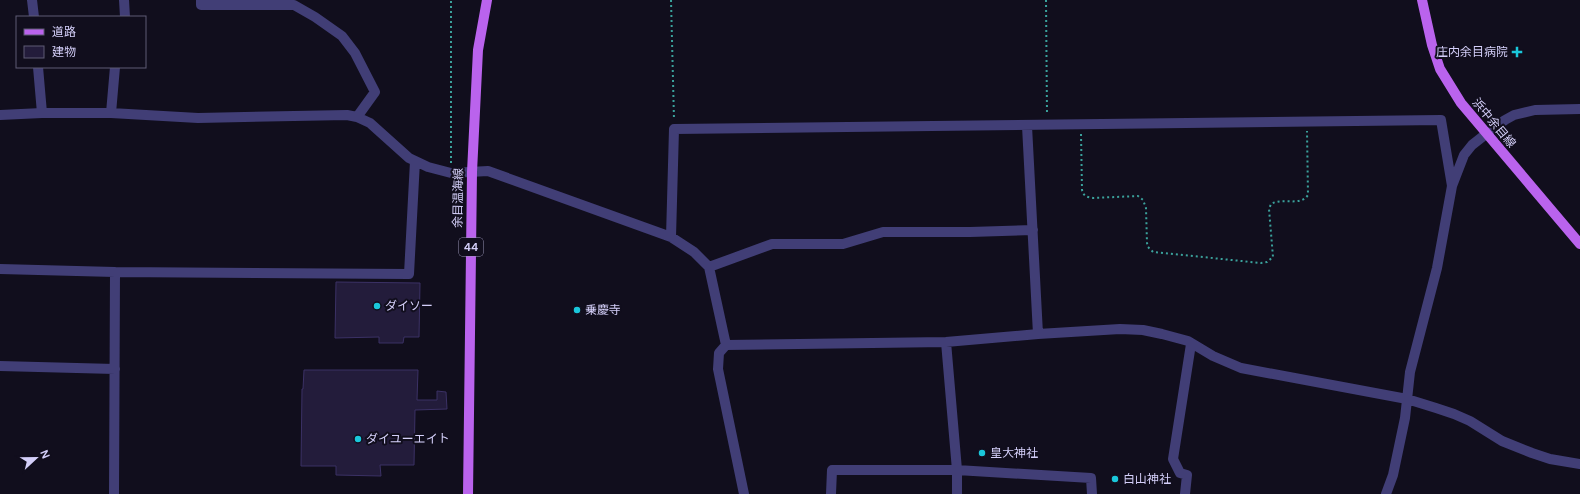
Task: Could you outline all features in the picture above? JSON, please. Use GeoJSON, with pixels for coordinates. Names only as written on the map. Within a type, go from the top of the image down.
{"type":"FeatureCollection","features":[{"type":"Feature","properties":{"kind":"main road","name":"余目温海線"},"geometry":{"type":"LineString","coordinates":[[468,494],[472,172],[478,50],[487,0]]}},
{"type":"Feature","properties":{"kind":"main road","name":"浜中余目線"},"geometry":{"type":"LineString","coordinates":[[1422,0],[1432,45],[1440,69],[1461,103],[1580,244]]}},
{"type":"Feature","properties":{"kind":"street"},"geometry":{"type":"LineString","coordinates":[[32,0],[34,16]]}},
{"type":"Feature","properties":{"kind":"street"},"geometry":{"type":"LineString","coordinates":[[124,0],[125,16]]}},
{"type":"Feature","properties":{"kind":"street"},"geometry":{"type":"LineString","coordinates":[[201,0],[201,5],[294,5],[342,36],[355,53],[375,92],[357,117]]}},
{"type":"Feature","properties":{"kind":"street"},"geometry":{"type":"LineString","coordinates":[[38,68],[42,113]]}},
{"type":"Feature","properties":{"kind":"street"},"geometry":{"type":"LineString","coordinates":[[111,113],[115,68]]}},
{"type":"Feature","properties":{"kind":"street"},"geometry":{"type":"LineString","coordinates":[[1386,494],[1393,474],[1408,399],[1410,372],[1437,268],[1452,186],[1464,155],[1472,145],[1505,120],[1525,112],[1545,109],[1580,109]]}},
{"type":"Feature","properties":{"kind":"street"},"geometry":{"type":"LineString","coordinates":[[0,115],[42,113],[111,113],[198,118],[347,115],[357,117],[370,123],[395,147],[410,158],[428,167],[451,173],[488,172],[671,237],[694,252],[709,267],[726,345]]}},
{"type":"Feature","properties":{"kind":"street"},"geometry":{"type":"LineString","coordinates":[[671,237],[674,129],[1441,120],[1452,186]]}},
{"type":"Feature","properties":{"kind":"street"},"geometry":{"type":"LineString","coordinates":[[1027,126],[1038,334]]}},
{"type":"Feature","properties":{"kind":"street"},"geometry":{"type":"LineString","coordinates":[[0,270],[409,274],[415,161]]}},
{"type":"Feature","properties":{"kind":"street"},"geometry":{"type":"LineString","coordinates":[[709,267],[772,244],[843,244],[883,232],[1032,230]]}},
{"type":"Feature","properties":{"kind":"street"},"geometry":{"type":"LineString","coordinates":[[114,494],[115,272]]}},
{"type":"Feature","properties":{"kind":"street"},"geometry":{"type":"LineString","coordinates":[[744,494],[718,369],[719,353],[726,345],[946,342],[1038,334],[1135,329],[1162,334],[1192,344],[1213,356],[1241,368],[1408,399],[1454,414],[1470,421],[1502,441],[1550,460],[1580,464]]}},
{"type":"Feature","properties":{"kind":"street"},"geometry":{"type":"LineString","coordinates":[[946,342],[957,470],[957,494]]}},
{"type":"Feature","properties":{"kind":"street"},"geometry":{"type":"LineString","coordinates":[[1185,494],[1187,475],[1180,473],[1173,459],[1192,344]]}},
{"type":"Feature","properties":{"kind":"street"},"geometry":{"type":"LineString","coordinates":[[0,366],[115,369]]}},
{"type":"Feature","properties":{"kind":"street"},"geometry":{"type":"LineString","coordinates":[[831,494],[832,470],[957,470],[1091,478],[1092,494]]}},
{"type":"Feature","properties":{"kind":"path"},"geometry":{"type":"LineString","coordinates":[[451,0],[451,173]]}},
{"type":"Feature","properties":{"kind":"path"},"geometry":{"type":"LineString","coordinates":[[671,0],[674,129]]}},
{"type":"Feature","properties":{"kind":"path"},"geometry":{"type":"LineString","coordinates":[[1046,0],[1047,125]]}},
{"type":"Feature","properties":{"kind":"path"},"geometry":{"type":"LineString","coordinates":[[1081,130],[1082,190],[1084,195],[1086,197],[1093,198],[1138,196],[1143,200],[1146,208],[1147,243],[1152,252],[1261,263],[1267,262],[1273,257],[1269,209],[1271,204],[1278,200],[1298,201],[1305,199],[1308,194],[1307,122]]}},
{"type":"Feature","properties":{"kind":"building","name":"ダイソー"},"geometry":{"type":"Polygon","coordinates":[[[336,282],[420,283],[419,337],[404,337],[403,343],[379,343],[379,337],[335,338],[336,282]]]}},
{"type":"Feature","properties":{"kind":"building","name":"ダイユーエイト"},"geometry":{"type":"Polygon","coordinates":[[[304,370],[418,370],[417,400],[437,400],[437,391],[446,392],[447,409],[415,410],[414,465],[380,465],[381,476],[336,475],[336,466],[301,466],[302,389],[304,370]]]}},
{"type":"Feature","properties":{"kind":"place","name":"庄内余目病院"},"geometry":{"type":"Point","coordinates":[1517,52]}},
{"type":"Feature","properties":{"kind":"place","name":"ダイソー"},"geometry":{"type":"Point","coordinates":[377,306]}},
{"type":"Feature","properties":{"kind":"place","name":"乗慶寺"},"geometry":{"type":"Point","coordinates":[577,310]}},
{"type":"Feature","properties":{"kind":"place","name":"ダイユーエイト"},"geometry":{"type":"Point","coordinates":[358,439]}},
{"type":"Feature","properties":{"kind":"place","name":"皇大神社"},"geometry":{"type":"Point","coordinates":[982,453]}},
{"type":"Feature","properties":{"kind":"place","name":"白山神社"},"geometry":{"type":"Point","coordinates":[1115,479]}}]}
